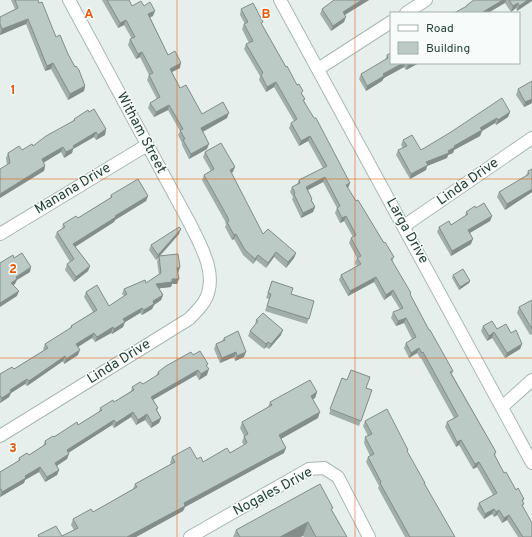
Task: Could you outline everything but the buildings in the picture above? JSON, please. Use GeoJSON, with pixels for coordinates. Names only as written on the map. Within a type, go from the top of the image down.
{"type":"FeatureCollection","features":[{"type":"Feature","properties":{"kind":"street","name":"Witham Street"},"geometry":{"type":"LineString","coordinates":[[69,0],[146,145],[188,220],[201,246],[209,268]]}},
{"type":"Feature","properties":{"kind":"street","name":"Larga Drive"},"geometry":{"type":"LineString","coordinates":[[280,0],[532,463]]}},
{"type":"Feature","properties":{"kind":"street"},"geometry":{"type":"LineString","coordinates":[[408,12],[426,0]]}},
{"type":"Feature","properties":{"kind":"street"},"geometry":{"type":"LineString","coordinates":[[318,69],[390,23]]}},
{"type":"Feature","properties":{"kind":"street","name":"Linda Drive"},"geometry":{"type":"LineString","coordinates":[[404,226],[532,138]]}},
{"type":"Feature","properties":{"kind":"street","name":"Manana Drive"},"geometry":{"type":"LineString","coordinates":[[0,234],[146,145]]}},
{"type":"Feature","properties":{"kind":"street","name":"Linda Drive"},"geometry":{"type":"LineString","coordinates":[[0,436],[190,319],[204,302],[211,286],[209,268]]}},
{"type":"Feature","properties":{"kind":"street"},"geometry":{"type":"LineString","coordinates":[[502,407],[532,380]]}},
{"type":"Feature","properties":{"kind":"street","name":"Nogales Drive"},"geometry":{"type":"LineString","coordinates":[[190,537],[309,469],[324,468],[338,477],[369,537]]}}]}
